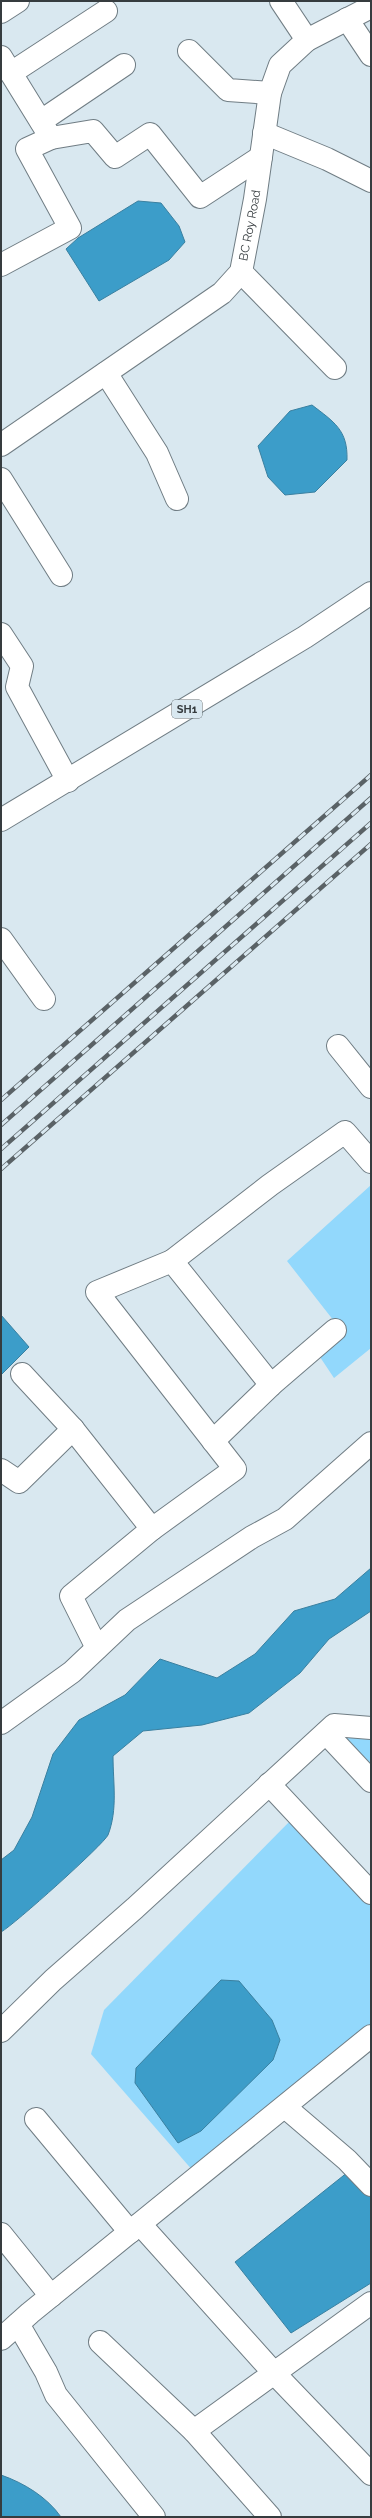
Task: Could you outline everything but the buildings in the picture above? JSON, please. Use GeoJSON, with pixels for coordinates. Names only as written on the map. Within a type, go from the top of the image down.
{"type":"FeatureCollection","features":[{"type":"Feature","properties":{"kind":"street"},"geometry":{"type":"LineString","coordinates":[[1,12],[18,1]]}},
{"type":"Feature","properties":{"kind":"street"},"geometry":{"type":"LineString","coordinates":[[281,1],[307,40]]}},
{"type":"Feature","properties":{"kind":"street","name":"BC Roy Road"},"geometry":{"type":"LineString","coordinates":[[1,445],[222,293],[241,272],[262,157],[270,93],[280,65],[307,40],[371,7]]}},
{"type":"Feature","properties":{"kind":"street"},"geometry":{"type":"LineString","coordinates":[[46,129],[6,65],[106,11]]}},
{"type":"Feature","properties":{"kind":"street"},"geometry":{"type":"LineString","coordinates":[[347,20],[371,54]]}},
{"type":"Feature","properties":{"kind":"street"},"geometry":{"type":"LineString","coordinates":[[189,52],[228,90],[270,93]]}},
{"type":"Feature","properties":{"kind":"street"},"geometry":{"type":"LineString","coordinates":[[1,265],[70,228],[27,149],[46,129],[124,65]]}},
{"type":"Feature","properties":{"kind":"street"},"geometry":{"type":"LineString","coordinates":[[46,129],[93,131],[115,157],[150,134],[200,197],[262,157]]}},
{"type":"Feature","properties":{"kind":"street"},"geometry":{"type":"LineString","coordinates":[[264,133],[327,159],[371,181]]}},
{"type":"Feature","properties":{"kind":"street"},"geometry":{"type":"LineString","coordinates":[[241,272],[335,368]]}},
{"type":"Feature","properties":{"kind":"street"},"geometry":{"type":"LineString","coordinates":[[106,373],[157,453],[177,499]]}},
{"type":"Feature","properties":{"kind":"street"},"geometry":{"type":"LineString","coordinates":[[1,479],[61,576]]}},
{"type":"Feature","properties":{"kind":"street","name":"SH1"},"geometry":{"type":"LineString","coordinates":[[1,820],[305,637],[371,593]]}},
{"type":"Feature","properties":{"kind":"street"},"geometry":{"type":"LineString","coordinates":[[1,634],[22,666],[17,687],[68,781]]}},
{"type":"Feature","properties":{"kind":"street"},"geometry":{"type":"LineString","coordinates":[[1,939],[44,999]]}},
{"type":"Feature","properties":{"kind":"street"},"geometry":{"type":"LineString","coordinates":[[338,1046],[371,1087]]}},
{"type":"Feature","properties":{"kind":"street"},"geometry":{"type":"LineString","coordinates":[[97,1648],[71,1596],[152,1529],[235,1469],[97,1292],[172,1260],[270,1185],[345,1132],[370,1160]]}},
{"type":"Feature","properties":{"kind":"street"},"geometry":{"type":"LineString","coordinates":[[172,1260],[272,1385]]}},
{"type":"Feature","properties":{"kind":"street"},"geometry":{"type":"LineString","coordinates":[[213,1441],[272,1385],[335,1330]]}},
{"type":"Feature","properties":{"kind":"street"},"geometry":{"type":"LineString","coordinates":[[22,1374],[72,1428],[152,1529]]}},
{"type":"Feature","properties":{"kind":"street"},"geometry":{"type":"LineString","coordinates":[[1,1470],[19,1482],[72,1428]]}},
{"type":"Feature","properties":{"kind":"street"},"geometry":{"type":"LineString","coordinates":[[1,1723],[72,1672],[127,1620],[252,1537],[285,1519],[371,1443]]}},
{"type":"Feature","properties":{"kind":"street"},"geometry":{"type":"LineString","coordinates":[[1,2031],[53,1980],[334,1725],[371,1728]]}},
{"type":"Feature","properties":{"kind":"street"},"geometry":{"type":"LineString","coordinates":[[326,1733],[371,1780]]}},
{"type":"Feature","properties":{"kind":"street"},"geometry":{"type":"LineString","coordinates":[[269,1784],[371,1893]]}},
{"type":"Feature","properties":{"kind":"street"},"geometry":{"type":"LineString","coordinates":[[1,2339],[51,2296],[371,2036]]}},
{"type":"Feature","properties":{"kind":"street"},"geometry":{"type":"LineString","coordinates":[[285,2107],[347,2160],[371,2185]]}},
{"type":"Feature","properties":{"kind":"street"},"geometry":{"type":"LineString","coordinates":[[36,2119],[135,2228],[371,2474]]}},
{"type":"Feature","properties":{"kind":"street"},"geometry":{"type":"LineString","coordinates":[[1,2234],[51,2296]]}},
{"type":"Feature","properties":{"kind":"street"},"geometry":{"type":"LineString","coordinates":[[194,2431],[371,2303]]}},
{"type":"Feature","properties":{"kind":"street"},"geometry":{"type":"LineString","coordinates":[[18,2324],[46,2372],[56,2395],[154,2517]]}},
{"type":"Feature","properties":{"kind":"street"},"geometry":{"type":"LineString","coordinates":[[100,2342],[194,2431],[265,2515]]}},
{"type":"Feature","properties":{"kind":"shaded area"},"geometry":{"type":"Polygon","coordinates":[[[138,201],[161,203],[179,226],[185,242],[169,260],[99,301],[66,249],[78,238],[138,201]]]}},
{"type":"Feature","properties":{"kind":"shaded area"},"geometry":{"type":"Polygon","coordinates":[[[312,405],[333,422],[342,434],[347,450],[347,460],[315,492],[285,495],[268,477],[258,446],[290,411],[312,405]]]}},
{"type":"Feature","properties":{"kind":"shaded area"},"geometry":{"type":"Polygon","coordinates":[[[371,1185],[371,1348],[334,1378],[320,1357],[341,1330],[287,1261],[371,1185]]]}},
{"type":"Feature","properties":{"kind":"shaded area"},"geometry":{"type":"Polygon","coordinates":[[[1,1315],[29,1347],[1,1375],[1,1315]]]}},
{"type":"Feature","properties":{"kind":"shaded area"},"geometry":{"type":"Polygon","coordinates":[[[371,1568],[371,1611],[329,1639],[300,1673],[249,1713],[202,1725],[143,1731],[113,1756],[114,1806],[108,1835],[58,1884],[1,1932],[1,1860],[14,1850],[32,1817],[53,1754],[79,1720],[125,1695],[160,1659],[217,1678],[255,1654],[294,1611],[335,1599],[371,1568]]]}},
{"type":"Feature","properties":{"kind":"shaded area"},"geometry":{"type":"Polygon","coordinates":[[[339,1730],[371,1733],[371,1768],[339,1730]]]}},
{"type":"Feature","properties":{"kind":"shaded area"},"geometry":{"type":"Polygon","coordinates":[[[292,1819],[371,1901],[371,2025],[194,2172],[91,2054],[104,2010],[292,1819]]]}},
{"type":"Feature","properties":{"kind":"shaded area"},"geometry":{"type":"Polygon","coordinates":[[[221,1980],[239,1981],[272,2020],[280,2040],[273,2060],[201,2131],[178,2143],[135,2083],[136,2068],[221,1980]]]}},
{"type":"Feature","properties":{"kind":"shaded area"},"geometry":{"type":"Polygon","coordinates":[[[353,2168],[371,2189],[371,2283],[291,2333],[235,2262],[353,2168]]]}},
{"type":"Feature","properties":{"kind":"shaded area"},"geometry":{"type":"Polygon","coordinates":[[[1,2475],[18,2482],[42,2497],[61,2517],[1,2517],[1,2475]]]}},
{"type":"Feature","properties":{"kind":"railway"},"geometry":{"type":"LineString","coordinates":[[1,1100],[371,775]]}},
{"type":"Feature","properties":{"kind":"railway"},"geometry":{"type":"LineString","coordinates":[[1,1125],[371,798]]}},
{"type":"Feature","properties":{"kind":"railway"},"geometry":{"type":"LineString","coordinates":[[1,1149],[371,823]]}},
{"type":"Feature","properties":{"kind":"railway"},"geometry":{"type":"LineString","coordinates":[[1,1169],[371,844]]}}]}
